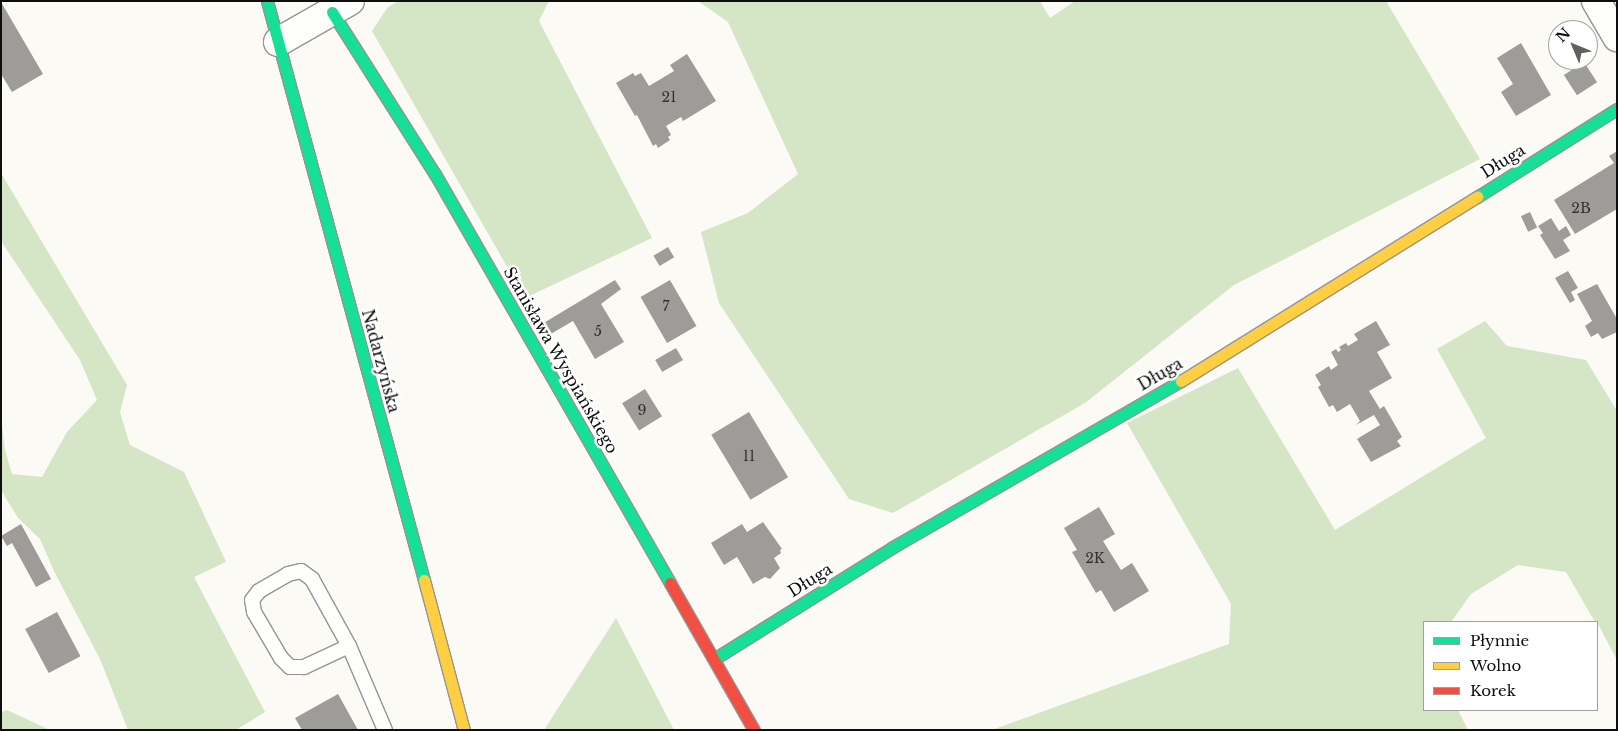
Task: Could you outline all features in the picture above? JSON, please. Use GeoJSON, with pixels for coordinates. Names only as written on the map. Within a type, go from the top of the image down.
{"type":"FeatureCollection","features":[{"type":"Feature","properties":{"kind":"street","name":"Nadarzyńska"},"geometry":{"type":"LineString","coordinates":[[267,1],[464,730]]}},
{"type":"Feature","properties":{"kind":"street"},"geometry":{"type":"LineString","coordinates":[[1596,1],[1617,37]]}},
{"type":"Feature","properties":{"kind":"street"},"geometry":{"type":"LineString","coordinates":[[278,42],[341,7]]}},
{"type":"Feature","properties":{"kind":"street","name":"Stanisława Wyspiańskiego"},"geometry":{"type":"LineString","coordinates":[[341,7],[754,730]]}},
{"type":"Feature","properties":{"kind":"street","name":"Długa"},"geometry":{"type":"LineString","coordinates":[[714,660],[892,547],[1184,380],[1617,109]]}},
{"type":"Feature","properties":{"kind":"lane"},"geometry":{"type":"LineString","coordinates":[[349,646],[304,667],[290,667],[281,658],[254,612],[252,600],[260,591],[288,574],[301,571],[312,579],[349,646],[385,730]]}},
{"type":"Feature","properties":{"kind":"green space"},"geometry":{"type":"Polygon","coordinates":[[[399,1],[551,1],[548,3],[539,21],[652,238],[525,298],[372,31],[388,7],[399,1]]]}},
{"type":"Feature","properties":{"kind":"green space"},"geometry":{"type":"Polygon","coordinates":[[[698,1],[1040,1],[1050,18],[1075,1],[1386,1],[1480,159],[1234,285],[1085,403],[893,513],[849,499],[719,303],[701,232],[748,213],[798,174],[728,22],[698,1]]]}},
{"type":"Feature","properties":{"kind":"green space"},"geometry":{"type":"Polygon","coordinates":[[[1,173],[127,385],[120,412],[130,445],[184,472],[226,562],[194,577],[265,712],[236,730],[128,730],[100,659],[54,571],[40,539],[18,518],[1,490],[1,418],[5,450],[12,474],[42,477],[67,432],[97,400],[80,360],[1,241],[1,173]]]}},
{"type":"Feature","properties":{"kind":"green space"},"geometry":{"type":"Polygon","coordinates":[[[1485,321],[1507,346],[1586,360],[1617,411],[1617,660],[1598,621],[1594,621],[1566,572],[1518,565],[1471,594],[1452,621],[1423,621],[1423,711],[1458,711],[1468,730],[992,730],[1229,644],[1231,604],[1127,423],[1238,368],[1335,530],[1486,438],[1437,349],[1485,321]]]}},
{"type":"Feature","properties":{"kind":"green space"},"geometry":{"type":"Polygon","coordinates":[[[616,618],[674,730],[544,730],[616,618]]]}},
{"type":"Feature","properties":{"kind":"green space"},"geometry":{"type":"Polygon","coordinates":[[[7,710],[50,730],[1,730],[1,712],[7,710]]]}},
{"type":"Feature","properties":{"kind":"building"},"geometry":{"type":"Polygon","coordinates":[[[1,2],[43,74],[12,92],[1,74],[1,2]]]}},
{"type":"Feature","properties":{"kind":"building"},"geometry":{"type":"Polygon","coordinates":[[[1521,43],[1551,95],[1516,116],[1501,92],[1513,84],[1497,58],[1521,43]]]}},
{"type":"Feature","properties":{"kind":"building"},"geometry":{"type":"Polygon","coordinates":[[[687,54],[716,101],[683,121],[681,117],[666,126],[671,135],[668,137],[670,140],[658,148],[656,144],[653,146],[637,115],[635,116],[616,83],[633,73],[635,76],[641,73],[649,86],[674,71],[670,65],[687,54]]]}},
{"type":"Feature","properties":{"kind":"building"},"geometry":{"type":"Polygon","coordinates":[[[1572,70],[1589,70],[1597,82],[1577,95],[1564,75],[1572,70]]]}},
{"type":"Feature","properties":{"kind":"building"},"geometry":{"type":"Polygon","coordinates":[[[1617,151],[1617,209],[1575,234],[1554,200],[1614,163],[1609,156],[1617,151]]]}},
{"type":"Feature","properties":{"kind":"building"},"geometry":{"type":"Polygon","coordinates":[[[1530,212],[1537,227],[1528,232],[1521,216],[1530,212]]]}},
{"type":"Feature","properties":{"kind":"building"},"geometry":{"type":"Polygon","coordinates":[[[1551,218],[1559,231],[1566,226],[1571,235],[1563,240],[1570,251],[1555,259],[1540,235],[1543,233],[1538,226],[1551,218]]]}},
{"type":"Feature","properties":{"kind":"building"},"geometry":{"type":"Polygon","coordinates":[[[668,247],[674,257],[660,266],[653,256],[668,247]]]}},
{"type":"Feature","properties":{"kind":"building"},"geometry":{"type":"Polygon","coordinates":[[[1568,271],[1578,288],[1571,292],[1575,300],[1570,303],[1555,278],[1568,271]]]}},
{"type":"Feature","properties":{"kind":"building"},"geometry":{"type":"Polygon","coordinates":[[[615,280],[621,289],[601,304],[624,342],[595,359],[573,321],[549,335],[542,324],[615,280]]]}},
{"type":"Feature","properties":{"kind":"building"},"geometry":{"type":"Polygon","coordinates":[[[670,280],[696,326],[667,343],[641,297],[670,280]]]}},
{"type":"Feature","properties":{"kind":"building"},"geometry":{"type":"Polygon","coordinates":[[[1597,284],[1617,319],[1617,332],[1602,339],[1598,333],[1591,337],[1585,326],[1592,321],[1577,294],[1597,284]]]}},
{"type":"Feature","properties":{"kind":"building"},"geometry":{"type":"Polygon","coordinates":[[[1376,321],[1390,345],[1377,352],[1392,378],[1369,391],[1380,409],[1384,406],[1402,437],[1397,441],[1401,446],[1371,462],[1357,439],[1380,425],[1374,415],[1356,425],[1360,421],[1350,404],[1337,412],[1333,405],[1329,407],[1318,387],[1321,385],[1315,375],[1329,366],[1331,370],[1338,365],[1331,352],[1336,349],[1338,352],[1341,350],[1339,347],[1346,343],[1348,346],[1358,340],[1354,334],[1376,321]]]}},
{"type":"Feature","properties":{"kind":"building"},"geometry":{"type":"Polygon","coordinates":[[[676,348],[683,360],[662,372],[655,360],[676,348]]]}},
{"type":"Feature","properties":{"kind":"building"},"geometry":{"type":"Polygon","coordinates":[[[645,389],[662,416],[639,430],[622,403],[645,389]]]}},
{"type":"Feature","properties":{"kind":"building"},"geometry":{"type":"Polygon","coordinates":[[[749,412],[788,477],[750,500],[711,435],[749,412]]]}},
{"type":"Feature","properties":{"kind":"building"},"geometry":{"type":"Polygon","coordinates":[[[1099,507],[1115,534],[1103,541],[1121,570],[1132,563],[1149,591],[1114,612],[1101,590],[1096,593],[1072,552],[1077,550],[1064,528],[1099,507]]]}},
{"type":"Feature","properties":{"kind":"building"},"geometry":{"type":"Polygon","coordinates":[[[763,522],[782,549],[780,550],[781,553],[774,558],[780,568],[770,579],[765,577],[753,584],[737,557],[724,565],[711,543],[742,524],[747,532],[763,522]]]}},
{"type":"Feature","properties":{"kind":"building"},"geometry":{"type":"Polygon","coordinates":[[[21,524],[51,579],[36,587],[12,543],[7,546],[1,536],[21,524]]]}},
{"type":"Feature","properties":{"kind":"building"},"geometry":{"type":"Polygon","coordinates":[[[57,612],[80,656],[49,673],[25,629],[57,612]]]}},
{"type":"Feature","properties":{"kind":"building"},"geometry":{"type":"Polygon","coordinates":[[[338,694],[358,730],[302,730],[295,718],[338,694]]]}},
{"type":"Feature","properties":{"kind":"traffic: fast"},"geometry":{"type":"LineString","coordinates":[[267,1],[424,580]]}},
{"type":"Feature","properties":{"kind":"traffic: fast"},"geometry":{"type":"LineString","coordinates":[[332,12],[435,174],[670,583]]}},
{"type":"Feature","properties":{"kind":"traffic: fast"},"geometry":{"type":"LineString","coordinates":[[1477,197],[1617,109]]}},
{"type":"Feature","properties":{"kind":"traffic: fast"},"geometry":{"type":"LineString","coordinates":[[714,659],[893,547],[1181,381]]}},
{"type":"Feature","properties":{"kind":"traffic: slow"},"geometry":{"type":"LineString","coordinates":[[1181,381],[1477,197]]}},
{"type":"Feature","properties":{"kind":"traffic: slow"},"geometry":{"type":"LineString","coordinates":[[424,580],[464,730]]}},
{"type":"Feature","properties":{"kind":"traffic: jam"},"geometry":{"type":"LineString","coordinates":[[670,583],[754,730]]}}]}
